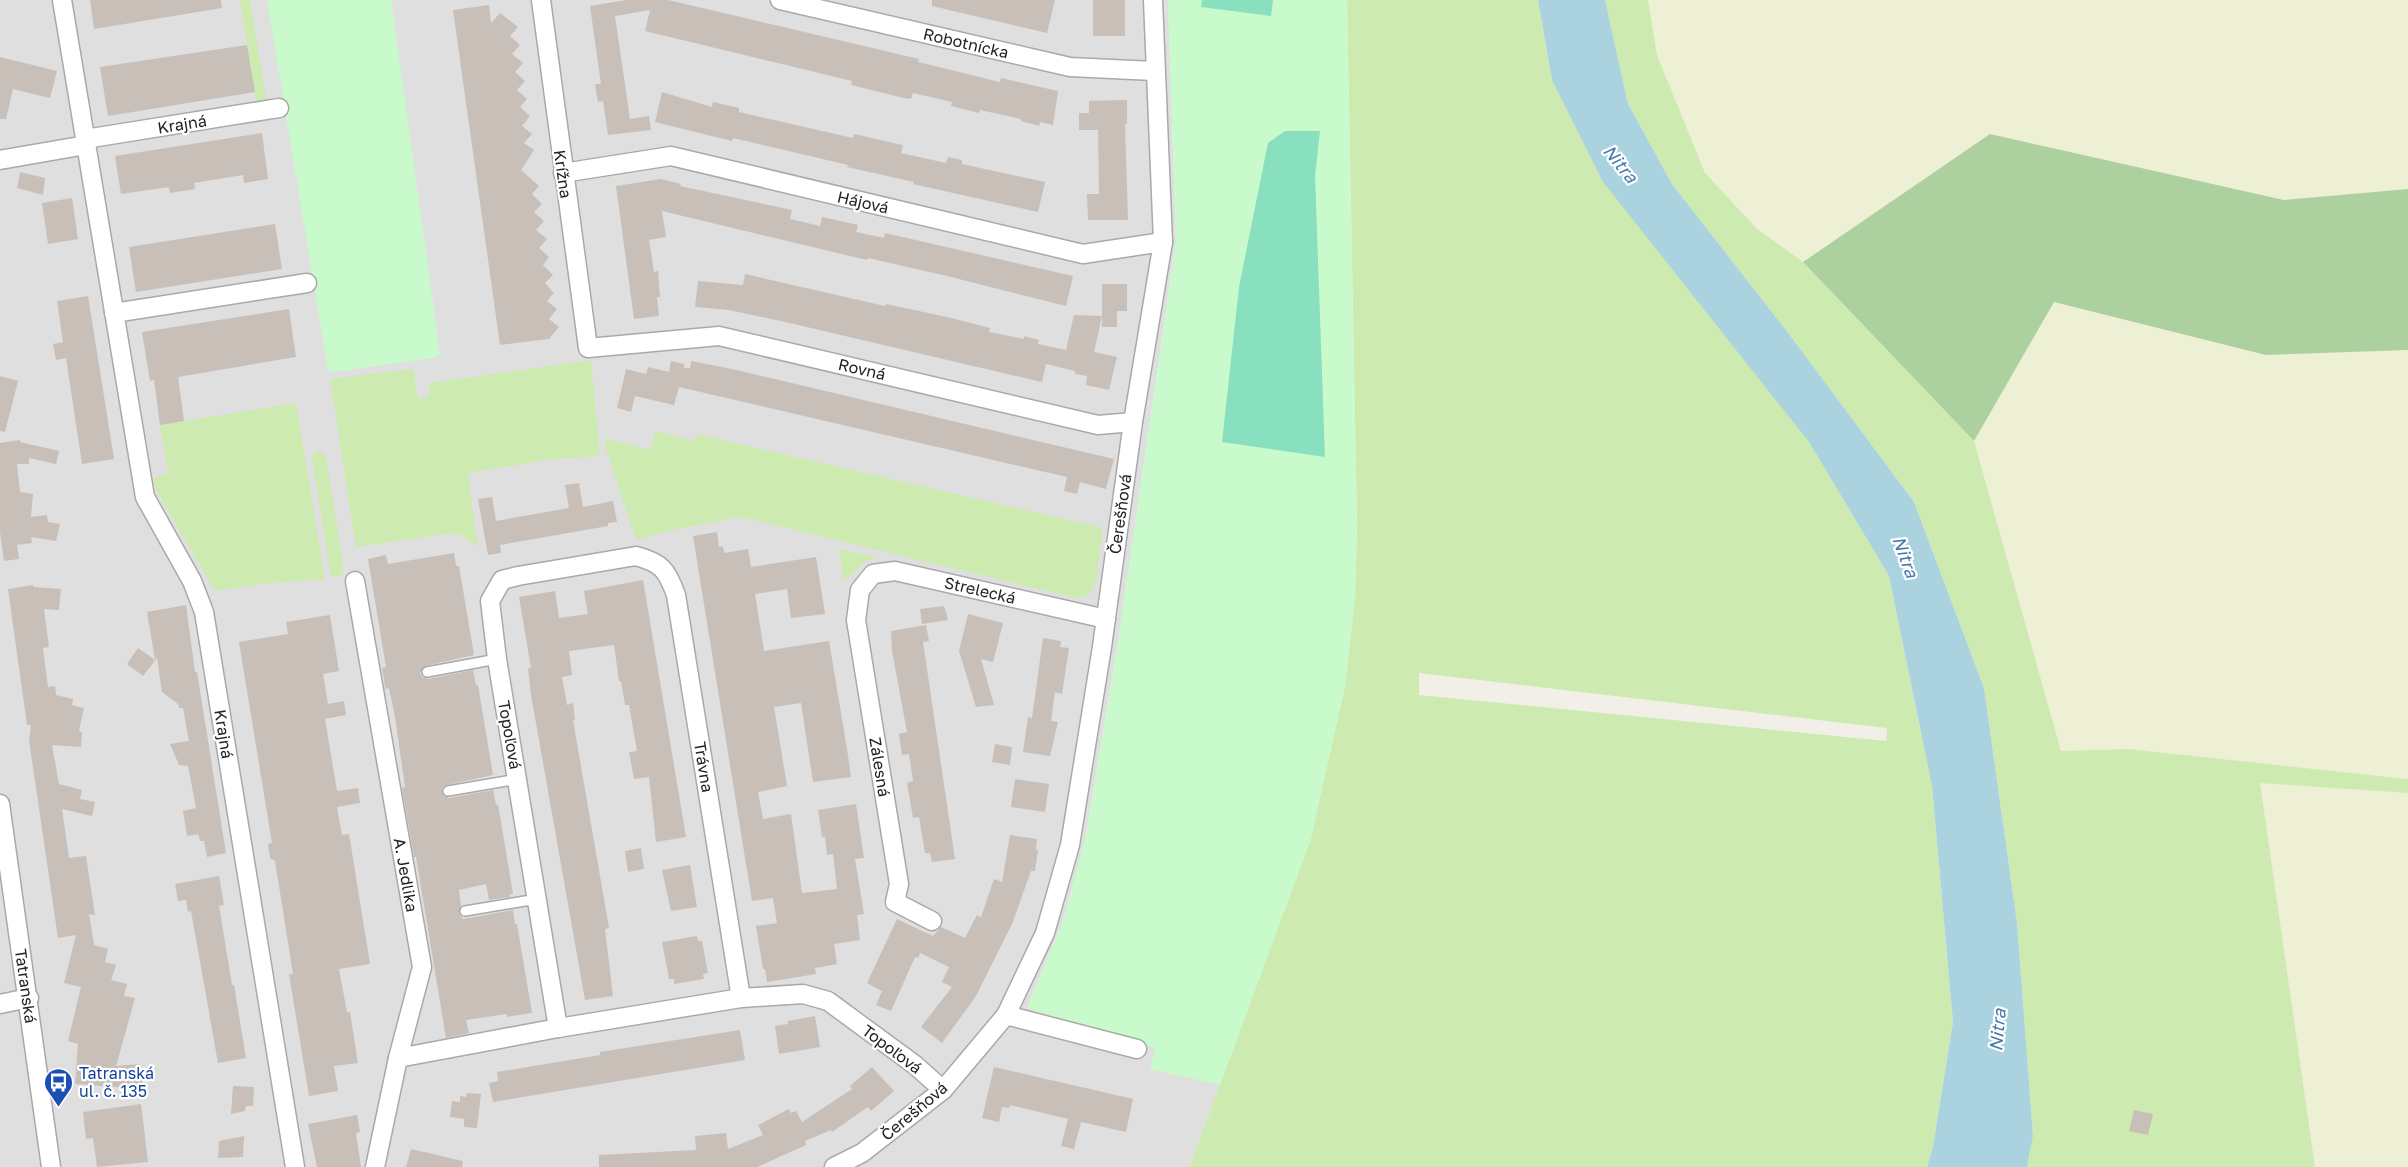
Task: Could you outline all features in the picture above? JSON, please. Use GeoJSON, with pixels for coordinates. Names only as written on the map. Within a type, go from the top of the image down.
{"type":"FeatureCollection","features":[{"type":"Feature","properties":{"kind":"street","name":"Krajná"},"geometry":{"type":"LineString","coordinates":[[62,0],[145,497],[192,581],[204,612],[295,1167]]}},
{"type":"Feature","properties":{"kind":"street","name":"Krížna"},"geometry":{"type":"LineString","coordinates":[[541,0],[588,348]]}},
{"type":"Feature","properties":{"kind":"street","name":"Robotnícka"},"geometry":{"type":"LineString","coordinates":[[780,0],[1070,67],[1154,71]]}},
{"type":"Feature","properties":{"kind":"street","name":"Čerešňová"},"geometry":{"type":"LineString","coordinates":[[834,1167],[862,1153],[942,1090],[1006,1015],[1045,933],[1070,845],[1106,619],[1133,422],[1163,242],[1154,71],[1153,0]]}},
{"type":"Feature","properties":{"kind":"street","name":"Krajná"},"geometry":{"type":"LineString","coordinates":[[85,142],[279,108]]}},
{"type":"Feature","properties":{"kind":"street"},"geometry":{"type":"LineString","coordinates":[[0,160],[85,142]]}},
{"type":"Feature","properties":{"kind":"street","name":"Hájová"},"geometry":{"type":"LineString","coordinates":[[563,173],[671,156],[1083,254],[1163,242]]}},
{"type":"Feature","properties":{"kind":"street"},"geometry":{"type":"LineString","coordinates":[[114,313],[307,283]]}},
{"type":"Feature","properties":{"kind":"street","name":"Rovná"},"geometry":{"type":"LineString","coordinates":[[588,348],[720,336],[1098,425],[1133,422]]}},
{"type":"Feature","properties":{"kind":"street","name":"Topoľová"},"geometry":{"type":"LineString","coordinates":[[558,1028],[497,659],[490,601],[502,580],[636,556]]}},
{"type":"Feature","properties":{"kind":"street","name":"Trávna"},"geometry":{"type":"LineString","coordinates":[[636,556],[654,561],[669,574],[676,595],[741,998]]}},
{"type":"Feature","properties":{"kind":"street","name":"Strelecká"},"geometry":{"type":"LineString","coordinates":[[860,590],[873,574],[896,571],[1106,619]]}},
{"type":"Feature","properties":{"kind":"street","name":"A. Jedlika"},"geometry":{"type":"LineString","coordinates":[[356,581],[422,967],[398,1058],[375,1167]]}},
{"type":"Feature","properties":{"kind":"street","name":"Zálesná"},"geometry":{"type":"LineString","coordinates":[[860,590],[856,620],[899,884],[894,902],[932,921]]}},
{"type":"Feature","properties":{"kind":"street","name":"Tatranská"},"geometry":{"type":"LineString","coordinates":[[0,804],[51,1167]]}},
{"type":"Feature","properties":{"kind":"street","name":"Topoľová"},"geometry":{"type":"LineString","coordinates":[[398,1058],[558,1028],[741,998],[802,993],[828,1001],[915,1065],[942,1090]]}},
{"type":"Feature","properties":{"kind":"street"},"geometry":{"type":"LineString","coordinates":[[0,1004],[28,998]]}},
{"type":"Feature","properties":{"kind":"street"},"geometry":{"type":"LineString","coordinates":[[1006,1015],[1137,1049]]}},
{"type":"Feature","properties":{"kind":"lane"},"geometry":{"type":"LineString","coordinates":[[427,672],[497,659]]}},
{"type":"Feature","properties":{"kind":"lane"},"geometry":{"type":"LineString","coordinates":[[448,791],[518,779]]}},
{"type":"Feature","properties":{"kind":"lane"},"geometry":{"type":"LineString","coordinates":[[465,911],[537,899]]}},
{"type":"Feature","properties":{"kind":"shaded area"},"geometry":{"type":"Polygon","coordinates":[[[0,0],[1168,0],[1176,242],[1118,642],[1085,840],[1063,921],[1027,1008],[1156,1048],[1151,1069],[1220,1085],[1189,1167],[0,1167],[0,0]]]}},
{"type":"Feature","properties":{"kind":"green space"},"geometry":{"type":"Polygon","coordinates":[[[240,0],[250,0],[267,104],[257,106],[240,0]]]}},
{"type":"Feature","properties":{"kind":"green space"},"geometry":{"type":"Polygon","coordinates":[[[267,0],[391,0],[440,354],[437,357],[334,372],[328,370],[267,0]]]}},
{"type":"Feature","properties":{"kind":"green space"},"geometry":{"type":"Polygon","coordinates":[[[1168,0],[1347,0],[1357,525],[1355,597],[1345,686],[1310,842],[1220,1085],[1150,1069],[1155,1048],[1027,1008],[1063,921],[1085,840],[1118,642],[1176,242],[1168,0]]]}},
{"type":"Feature","properties":{"kind":"green space"},"geometry":{"type":"Polygon","coordinates":[[[1202,0],[1273,0],[1271,16],[1201,7],[1202,0]]]}},
{"type":"Feature","properties":{"kind":"green space"},"geometry":{"type":"Polygon","coordinates":[[[1347,0],[1538,0],[1552,80],[1809,442],[1889,576],[1932,786],[1953,1022],[1933,1147],[1927,1167],[1189,1167],[1220,1085],[1150,1069],[1155,1048],[1027,1008],[1052,961],[1310,842],[1345,686],[1355,597],[1357,525],[1347,0]],[[1419,673],[1419,695],[1886,741],[1887,728],[1419,673]]]}},
{"type":"Feature","properties":{"kind":"green space"},"geometry":{"type":"Polygon","coordinates":[[[1605,0],[1648,0],[1657,55],[1705,173],[1757,229],[1803,262],[1974,441],[2061,751],[2128,749],[2408,779],[2408,793],[2260,783],[2315,1167],[2027,1167],[2033,1136],[2017,923],[1984,688],[1914,502],[1789,334],[1672,184],[1628,104],[1605,0]]]}},
{"type":"Feature","properties":{"kind":"green space"},"geometry":{"type":"Polygon","coordinates":[[[1648,0],[2408,0],[2408,189],[2284,200],[1990,134],[1803,262],[1757,229],[1705,173],[1657,55],[1648,0]]]}},
{"type":"Feature","properties":{"kind":"green space"},"geometry":{"type":"Polygon","coordinates":[[[1285,131],[1320,131],[1315,176],[1325,457],[1222,442],[1239,287],[1268,143],[1285,131]]]}},
{"type":"Feature","properties":{"kind":"green space"},"geometry":{"type":"Polygon","coordinates":[[[1990,134],[2284,200],[2408,189],[2408,350],[2266,355],[2054,302],[1974,441],[1803,262],[1990,134]]]}},
{"type":"Feature","properties":{"kind":"green space"},"geometry":{"type":"Polygon","coordinates":[[[2053,302],[2266,355],[2408,350],[2408,779],[2128,749],[2061,751],[1974,441],[2053,302]]]}},
{"type":"Feature","properties":{"kind":"green space"},"geometry":{"type":"Polygon","coordinates":[[[591,360],[600,456],[554,459],[473,472],[468,476],[478,548],[464,536],[451,533],[356,547],[330,379],[413,369],[418,398],[430,396],[429,383],[591,360]]]}},
{"type":"Feature","properties":{"kind":"green space"},"geometry":{"type":"Polygon","coordinates":[[[296,403],[325,579],[269,583],[215,591],[157,492],[152,479],[168,473],[160,425],[296,403]]]}},
{"type":"Feature","properties":{"kind":"green space"},"geometry":{"type":"Polygon","coordinates":[[[656,431],[694,441],[696,434],[1103,528],[1096,581],[1089,595],[1076,598],[740,517],[672,530],[636,540],[606,449],[605,438],[650,450],[656,431]]]}},
{"type":"Feature","properties":{"kind":"green space"},"geometry":{"type":"Polygon","coordinates":[[[319,451],[326,455],[344,571],[340,576],[334,578],[330,572],[312,458],[319,451]]]}},
{"type":"Feature","properties":{"kind":"green space"},"geometry":{"type":"Polygon","coordinates":[[[839,549],[878,557],[866,561],[844,581],[839,549]]]}},
{"type":"Feature","properties":{"kind":"green space"},"geometry":{"type":"Polygon","coordinates":[[[2259,779],[2408,793],[2408,1167],[2315,1167],[2259,779]]]}},
{"type":"Feature","properties":{"kind":"water","name":"Nitra"},"geometry":{"type":"Polygon","coordinates":[[[1538,0],[1605,0],[1628,104],[1672,184],[1789,334],[1914,502],[1984,688],[2017,923],[2033,1136],[2027,1167],[1927,1167],[1933,1147],[1953,1022],[1932,786],[1889,576],[1809,442],[1603,182],[1552,80],[1538,0]]]}},
{"type":"Feature","properties":{"kind":"building"},"geometry":{"type":"Polygon","coordinates":[[[90,0],[221,0],[222,8],[94,29],[90,0]]]}},
{"type":"Feature","properties":{"kind":"building"},"geometry":{"type":"Polygon","coordinates":[[[626,0],[668,0],[919,59],[918,62],[1000,82],[1001,78],[1058,91],[1053,125],[1040,122],[1039,126],[1021,121],[1021,119],[980,110],[979,113],[951,106],[952,102],[913,93],[911,99],[904,98],[851,85],[852,81],[645,31],[650,10],[615,16],[630,119],[649,116],[651,130],[608,135],[603,101],[598,102],[595,84],[601,84],[590,6],[626,0]]]}},
{"type":"Feature","properties":{"kind":"building"},"geometry":{"type":"Polygon","coordinates":[[[932,0],[1055,0],[1047,33],[932,6],[932,0]]]}},
{"type":"Feature","properties":{"kind":"building"},"geometry":{"type":"Polygon","coordinates":[[[1093,0],[1125,0],[1125,36],[1093,36],[1093,0]]]}},
{"type":"Feature","properties":{"kind":"building"},"geometry":{"type":"Polygon","coordinates":[[[489,5],[491,23],[500,13],[518,27],[510,36],[520,45],[512,54],[523,63],[515,72],[525,81],[517,90],[527,99],[520,107],[530,116],[522,126],[532,134],[524,143],[534,150],[521,170],[539,186],[532,194],[542,204],[534,212],[544,221],[536,230],[547,239],[539,248],[549,257],[543,265],[553,275],[545,283],[554,293],[547,301],[557,309],[549,319],[559,327],[549,339],[500,345],[453,10],[489,5]]]}},
{"type":"Feature","properties":{"kind":"building"},"geometry":{"type":"Polygon","coordinates":[[[247,45],[255,92],[108,116],[100,67],[247,45]]]}},
{"type":"Feature","properties":{"kind":"building"},"geometry":{"type":"Polygon","coordinates":[[[0,57],[57,71],[50,98],[13,89],[6,119],[0,119],[0,57]]]}},
{"type":"Feature","properties":{"kind":"building"},"geometry":{"type":"Polygon","coordinates":[[[662,92],[712,107],[713,102],[739,108],[739,112],[853,138],[854,134],[903,145],[901,153],[946,163],[948,157],[962,160],[962,164],[1045,182],[1038,212],[913,184],[914,182],[847,167],[848,165],[733,138],[732,141],[655,122],[662,92]]]}},
{"type":"Feature","properties":{"kind":"building"},"geometry":{"type":"Polygon","coordinates":[[[1127,100],[1127,124],[1125,124],[1128,220],[1088,220],[1087,194],[1099,194],[1098,130],[1079,130],[1079,113],[1089,113],[1089,101],[1127,100]]]}},
{"type":"Feature","properties":{"kind":"building"},"geometry":{"type":"Polygon","coordinates":[[[262,133],[268,179],[244,183],[243,175],[194,183],[195,189],[170,193],[169,187],[121,194],[115,156],[262,133]]]}},
{"type":"Feature","properties":{"kind":"building"},"geometry":{"type":"Polygon","coordinates":[[[20,172],[45,178],[43,195],[17,188],[20,172]]]}},
{"type":"Feature","properties":{"kind":"building"},"geometry":{"type":"Polygon","coordinates":[[[661,179],[681,184],[680,186],[792,210],[790,219],[820,226],[822,217],[858,225],[856,232],[884,238],[885,233],[1073,276],[1066,306],[947,276],[868,258],[867,260],[662,211],[666,237],[649,240],[654,272],[658,271],[659,316],[634,319],[616,186],[661,179]]]}},
{"type":"Feature","properties":{"kind":"building"},"geometry":{"type":"Polygon","coordinates":[[[72,198],[78,239],[48,244],[42,203],[72,198]]]}},
{"type":"Feature","properties":{"kind":"building"},"geometry":{"type":"Polygon","coordinates":[[[275,224],[282,269],[136,292],[129,247],[275,224]]]}},
{"type":"Feature","properties":{"kind":"building"},"geometry":{"type":"Polygon","coordinates":[[[745,274],[885,306],[886,304],[947,317],[990,328],[989,332],[1024,339],[1024,336],[1039,340],[1038,344],[1066,350],[1074,315],[1102,316],[1094,352],[1117,357],[1109,390],[1086,385],[1087,376],[1075,374],[1075,371],[1046,364],[1042,382],[781,321],[729,310],[695,307],[698,281],[743,285],[745,274]]]}},
{"type":"Feature","properties":{"kind":"building"},"geometry":{"type":"Polygon","coordinates":[[[1102,284],[1127,284],[1127,311],[1117,311],[1117,327],[1102,327],[1102,284]]]}},
{"type":"Feature","properties":{"kind":"building"},"geometry":{"type":"Polygon","coordinates":[[[88,296],[114,459],[82,464],[66,358],[56,360],[53,344],[63,342],[57,301],[88,296]]]}},
{"type":"Feature","properties":{"kind":"building"},"geometry":{"type":"Polygon","coordinates":[[[289,309],[296,357],[178,377],[184,421],[160,425],[154,380],[150,381],[142,332],[289,309]]]}},
{"type":"Feature","properties":{"kind":"building"},"geometry":{"type":"Polygon","coordinates":[[[671,361],[684,364],[684,368],[690,368],[691,361],[732,369],[1114,459],[1106,489],[1080,482],[1077,494],[1064,491],[1067,477],[679,387],[674,405],[635,396],[631,412],[617,408],[626,369],[646,374],[648,367],[669,372],[671,361]]]}},
{"type":"Feature","properties":{"kind":"building"},"geometry":{"type":"Polygon","coordinates":[[[0,376],[18,381],[5,432],[0,431],[0,376]]]}},
{"type":"Feature","properties":{"kind":"building"},"geometry":{"type":"Polygon","coordinates":[[[20,440],[20,442],[59,451],[56,464],[29,458],[29,464],[17,464],[20,492],[33,494],[31,517],[47,515],[48,522],[60,524],[56,541],[31,537],[32,543],[17,545],[19,559],[4,561],[0,532],[0,443],[20,440]]]}},
{"type":"Feature","properties":{"kind":"building"},"geometry":{"type":"Polygon","coordinates":[[[579,483],[583,507],[613,501],[617,522],[608,523],[608,526],[500,545],[501,553],[488,555],[478,499],[492,497],[496,521],[569,508],[565,485],[579,483]]]}},
{"type":"Feature","properties":{"kind":"building"},"geometry":{"type":"Polygon","coordinates":[[[717,532],[719,547],[723,546],[724,553],[748,549],[751,567],[816,557],[825,614],[791,618],[787,589],[755,594],[764,651],[829,641],[847,749],[851,777],[813,782],[801,703],[774,707],[787,786],[758,792],[763,819],[791,814],[802,893],[837,889],[833,854],[827,855],[818,810],[856,804],[864,858],[855,859],[864,914],[857,915],[860,940],[834,944],[837,964],[815,968],[816,974],[767,982],[765,969],[763,969],[756,926],[777,923],[773,898],[752,901],[693,536],[717,532]]]}},
{"type":"Feature","properties":{"kind":"building"},"geometry":{"type":"Polygon","coordinates":[[[454,553],[456,566],[459,566],[474,655],[425,666],[420,673],[422,677],[428,679],[473,670],[476,685],[478,685],[493,775],[446,785],[442,788],[442,793],[449,798],[493,790],[496,805],[498,804],[513,894],[510,894],[510,897],[489,900],[486,884],[459,890],[461,905],[459,913],[463,919],[513,910],[532,1013],[466,1020],[469,1033],[446,1038],[416,857],[414,857],[402,788],[405,787],[395,717],[389,688],[385,689],[382,668],[386,667],[368,559],[386,555],[388,564],[454,553]]]}},
{"type":"Feature","properties":{"kind":"building"},"geometry":{"type":"Polygon","coordinates":[[[643,580],[686,837],[656,842],[649,777],[634,779],[629,752],[637,751],[629,705],[625,705],[621,681],[619,681],[614,645],[569,651],[572,675],[562,677],[567,705],[573,703],[575,720],[573,720],[609,928],[605,929],[613,996],[585,1000],[531,695],[528,668],[531,668],[519,597],[555,591],[559,618],[588,614],[584,591],[643,580]]]}},
{"type":"Feature","properties":{"kind":"building"},"geometry":{"type":"Polygon","coordinates":[[[33,585],[34,587],[61,589],[59,610],[44,609],[49,647],[43,648],[48,687],[55,686],[56,695],[73,699],[72,705],[84,708],[79,731],[82,732],[81,747],[52,745],[59,784],[82,790],[80,799],[95,802],[92,816],[62,809],[69,858],[86,856],[95,915],[89,914],[94,945],[108,949],[105,962],[116,965],[111,980],[127,984],[124,996],[135,998],[116,1066],[140,1064],[144,1089],[75,1084],[78,1044],[68,1041],[81,987],[64,983],[76,935],[58,938],[29,740],[31,725],[27,725],[8,589],[33,585]]]}},
{"type":"Feature","properties":{"kind":"building"},"geometry":{"type":"Polygon","coordinates":[[[186,605],[226,853],[207,857],[204,841],[200,841],[198,834],[187,836],[183,811],[196,808],[188,766],[179,765],[170,744],[189,741],[183,708],[179,708],[178,704],[162,692],[157,658],[143,676],[127,664],[138,648],[155,660],[147,612],[186,605]]]}},
{"type":"Feature","properties":{"kind":"building"},"geometry":{"type":"Polygon","coordinates":[[[944,606],[948,620],[922,624],[920,609],[944,606]]]}},
{"type":"Feature","properties":{"kind":"building"},"geometry":{"type":"Polygon","coordinates":[[[968,614],[1003,623],[993,662],[981,659],[994,705],[976,707],[959,651],[968,614]]]}},
{"type":"Feature","properties":{"kind":"building"},"geometry":{"type":"Polygon","coordinates":[[[330,615],[339,671],[323,674],[328,704],[344,701],[346,715],[325,719],[337,791],[358,788],[360,803],[337,807],[342,835],[349,834],[370,964],[339,969],[347,1012],[350,1012],[358,1063],[334,1066],[338,1091],[309,1096],[289,974],[293,974],[275,861],[270,858],[268,844],[272,843],[239,642],[288,634],[286,622],[330,615]]]}},
{"type":"Feature","properties":{"kind":"building"},"geometry":{"type":"Polygon","coordinates":[[[926,625],[929,641],[923,642],[955,859],[932,862],[930,853],[925,853],[919,817],[913,818],[907,783],[913,781],[909,754],[902,755],[899,734],[907,732],[892,651],[891,631],[926,625]]]}},
{"type":"Feature","properties":{"kind":"building"},"geometry":{"type":"Polygon","coordinates":[[[1043,638],[1061,641],[1060,647],[1069,648],[1062,694],[1055,692],[1051,721],[1058,722],[1050,756],[1023,752],[1028,717],[1032,718],[1043,638]]]}},
{"type":"Feature","properties":{"kind":"building"},"geometry":{"type":"Polygon","coordinates":[[[995,744],[1012,747],[1010,765],[992,762],[995,744]]]}},
{"type":"Feature","properties":{"kind":"building"},"geometry":{"type":"Polygon","coordinates":[[[1015,779],[1049,784],[1045,812],[1011,807],[1015,779]]]}},
{"type":"Feature","properties":{"kind":"building"},"geometry":{"type":"Polygon","coordinates":[[[1010,835],[1037,839],[1035,871],[1031,871],[1012,924],[976,996],[942,1043],[921,1027],[952,987],[942,982],[949,967],[920,953],[918,958],[915,957],[891,1011],[876,1005],[882,991],[867,983],[897,919],[933,936],[941,927],[965,938],[977,915],[981,917],[994,879],[1002,882],[1010,835]]]}},
{"type":"Feature","properties":{"kind":"building"},"geometry":{"type":"Polygon","coordinates":[[[641,848],[644,869],[628,872],[625,851],[641,848]]]}},
{"type":"Feature","properties":{"kind":"building"},"geometry":{"type":"Polygon","coordinates":[[[690,865],[697,907],[671,911],[662,870],[690,865]]]}},
{"type":"Feature","properties":{"kind":"building"},"geometry":{"type":"Polygon","coordinates":[[[219,876],[224,905],[219,906],[246,1058],[218,1063],[191,911],[188,912],[186,900],[178,901],[175,884],[219,876]]]}},
{"type":"Feature","properties":{"kind":"building"},"geometry":{"type":"Polygon","coordinates":[[[697,936],[698,941],[702,941],[708,973],[703,974],[704,979],[674,984],[674,979],[669,979],[662,942],[697,936]]]}},
{"type":"Feature","properties":{"kind":"building"},"geometry":{"type":"Polygon","coordinates":[[[815,1016],[820,1047],[779,1054],[775,1026],[815,1016]]]}},
{"type":"Feature","properties":{"kind":"building"},"geometry":{"type":"Polygon","coordinates":[[[740,1030],[745,1060],[493,1102],[489,1083],[498,1081],[497,1072],[600,1055],[600,1052],[740,1030]]]}},
{"type":"Feature","properties":{"kind":"building"},"geometry":{"type":"Polygon","coordinates":[[[872,1067],[894,1091],[871,1111],[868,1107],[832,1132],[831,1130],[805,1141],[806,1145],[757,1167],[599,1167],[599,1155],[696,1150],[695,1136],[726,1133],[728,1149],[763,1135],[758,1125],[789,1109],[791,1113],[796,1111],[802,1122],[852,1089],[850,1086],[872,1067]]]}},
{"type":"Feature","properties":{"kind":"building"},"geometry":{"type":"Polygon","coordinates":[[[994,1067],[1133,1099],[1126,1132],[1081,1122],[1074,1149],[1061,1146],[1068,1119],[1010,1105],[1009,1108],[1002,1107],[999,1122],[982,1118],[994,1067]]]}},
{"type":"Feature","properties":{"kind":"building"},"geometry":{"type":"Polygon","coordinates":[[[233,1086],[254,1087],[253,1106],[246,1106],[245,1111],[231,1114],[233,1086]]]}},
{"type":"Feature","properties":{"kind":"building"},"geometry":{"type":"Polygon","coordinates":[[[467,1093],[481,1094],[477,1128],[464,1127],[464,1119],[450,1117],[452,1101],[460,1102],[460,1096],[466,1097],[467,1093]]]}},
{"type":"Feature","properties":{"kind":"building"},"geometry":{"type":"Polygon","coordinates":[[[141,1104],[148,1162],[97,1167],[93,1138],[86,1139],[83,1112],[141,1104]]]}},
{"type":"Feature","properties":{"kind":"building"},"geometry":{"type":"Polygon","coordinates":[[[2134,1110],[2153,1114],[2148,1135],[2129,1131],[2134,1110]]]}},
{"type":"Feature","properties":{"kind":"building"},"geometry":{"type":"Polygon","coordinates":[[[357,1115],[360,1132],[356,1133],[361,1167],[317,1167],[308,1124],[357,1115]]]}},
{"type":"Feature","properties":{"kind":"building"},"geometry":{"type":"Polygon","coordinates":[[[244,1136],[243,1157],[218,1158],[219,1141],[244,1136]]]}},
{"type":"Feature","properties":{"kind":"building"},"geometry":{"type":"Polygon","coordinates":[[[411,1149],[463,1161],[462,1167],[406,1167],[411,1149]]]}},
{"type":"Feature","properties":{"kind":"place","name":"Tatranská ul. č. 135"},"geometry":{"type":"Point","coordinates":[58,1108]}}]}
